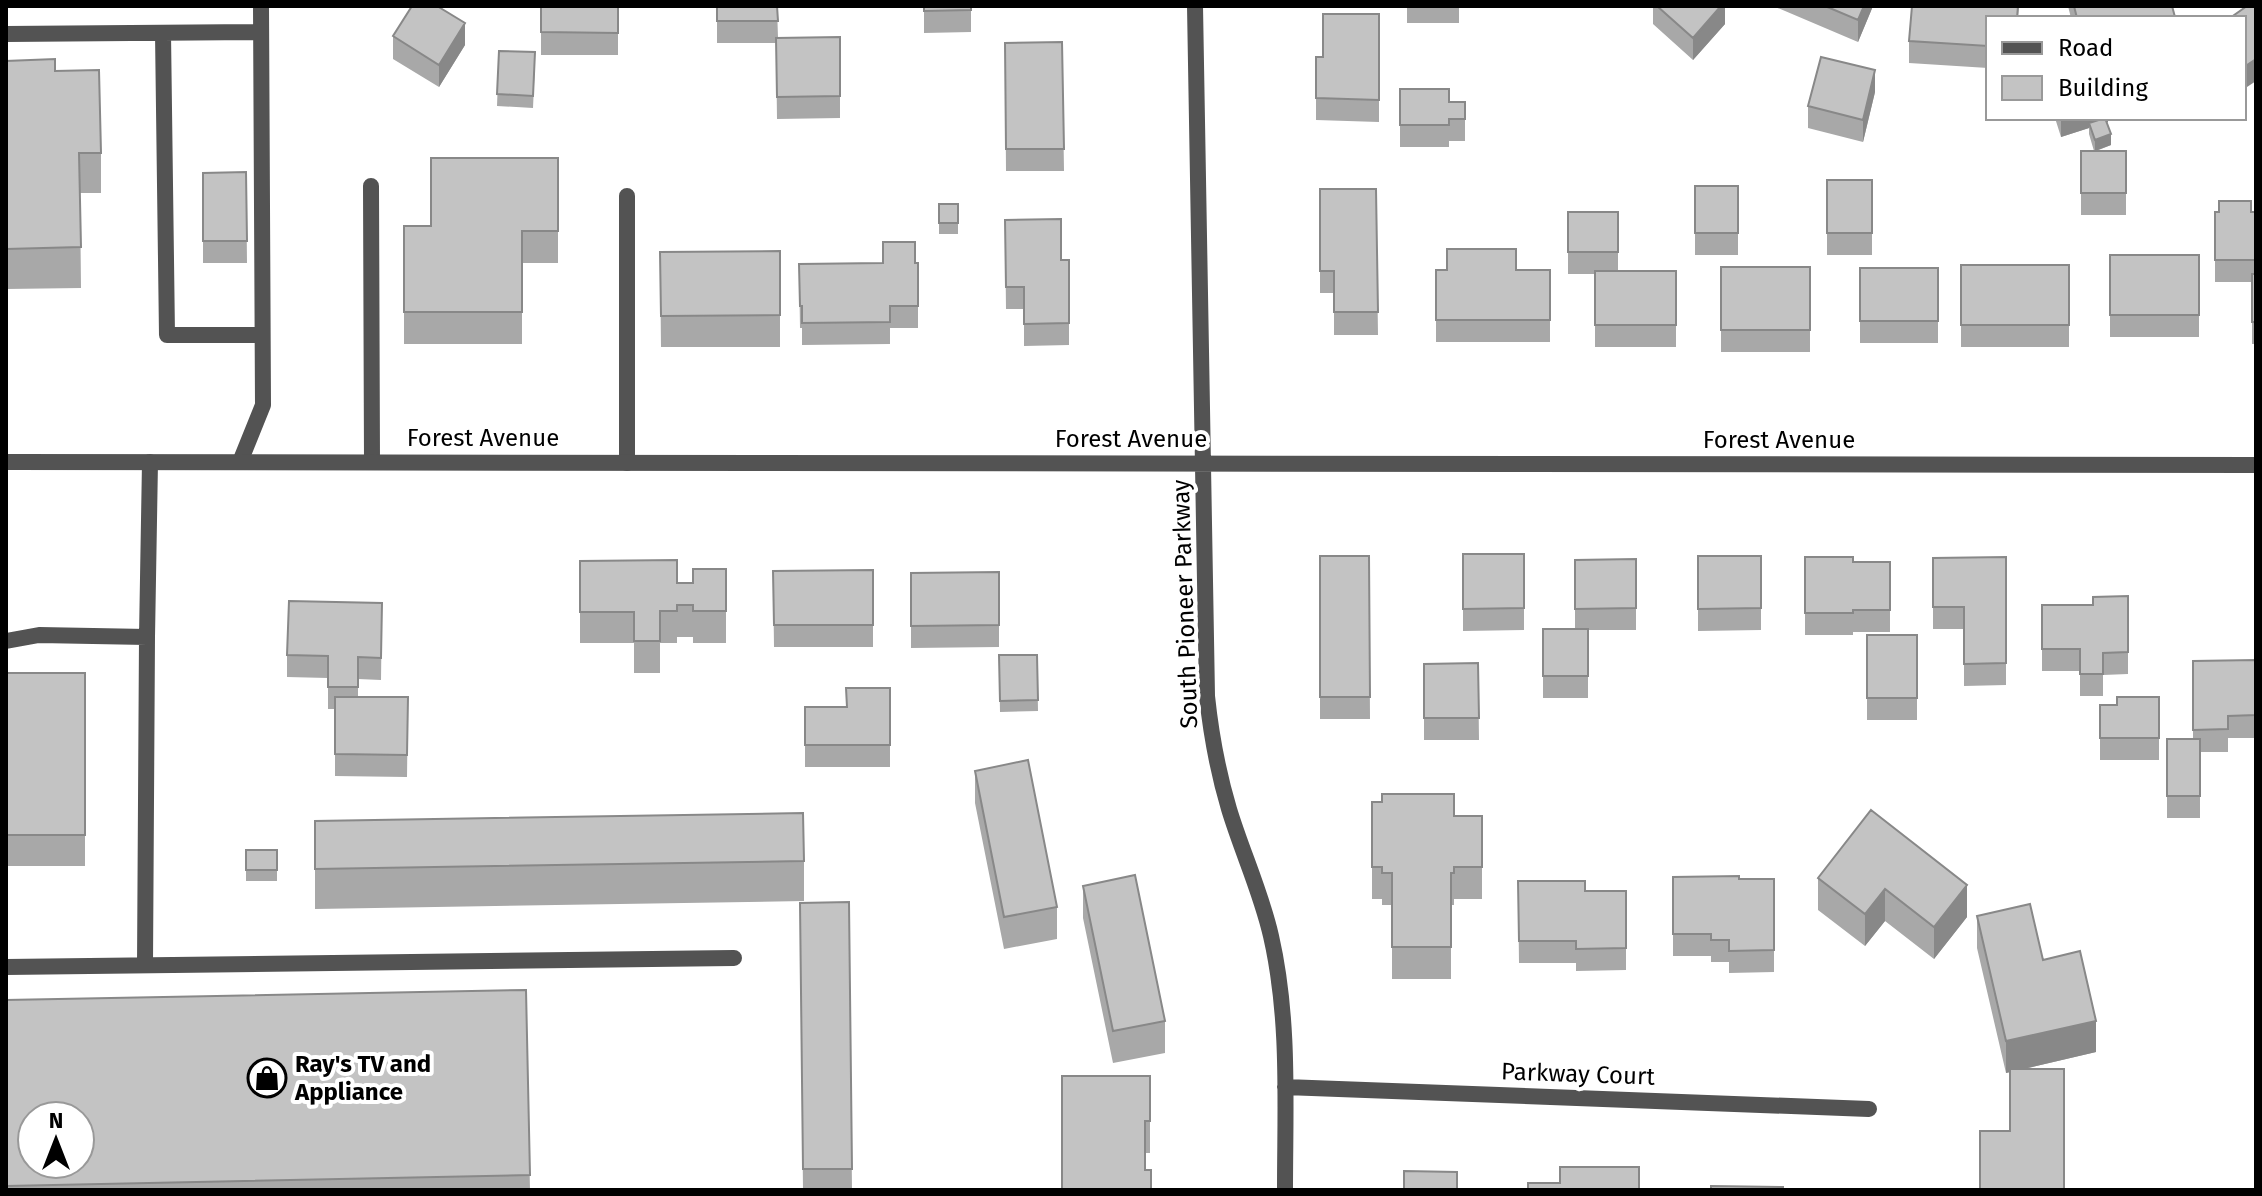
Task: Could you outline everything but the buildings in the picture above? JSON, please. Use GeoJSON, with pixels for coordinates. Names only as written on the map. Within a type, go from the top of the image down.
{"type":"FeatureCollection","features":[{"type":"Feature","properties":{"kind":"street"},"geometry":{"type":"LineString","coordinates":[[240,462],[263,405],[261,6]]}},
{"type":"Feature","properties":{"kind":"street","name":"South Pioneer Parkway"},"geometry":{"type":"LineString","coordinates":[[1195,6],[1205,657],[1209,715],[1229,809],[1264,907],[1277,964],[1283,1011],[1285,1190]]}},
{"type":"Feature","properties":{"kind":"street"},"geometry":{"type":"LineString","coordinates":[[6,34],[261,32]]}},
{"type":"Feature","properties":{"kind":"street"},"geometry":{"type":"LineString","coordinates":[[163,33],[167,335],[262,335]]}},
{"type":"Feature","properties":{"kind":"street"},"geometry":{"type":"LineString","coordinates":[[371,186],[372,462]]}},
{"type":"Feature","properties":{"kind":"street"},"geometry":{"type":"LineString","coordinates":[[627,196],[627,463]]}},
{"type":"Feature","properties":{"kind":"street","name":"Forest Avenue"},"geometry":{"type":"LineString","coordinates":[[6,462],[2256,465]]}},
{"type":"Feature","properties":{"kind":"street"},"geometry":{"type":"LineString","coordinates":[[145,965],[150,462]]}},
{"type":"Feature","properties":{"kind":"street"},"geometry":{"type":"LineString","coordinates":[[6,641],[39,635],[147,637]]}},
{"type":"Feature","properties":{"kind":"street"},"geometry":{"type":"LineString","coordinates":[[6,967],[734,958]]}},
{"type":"Feature","properties":{"kind":"street","name":"Parkway Court"},"geometry":{"type":"LineString","coordinates":[[1285,1087],[1869,1109]]}},
{"type":"Feature","properties":{"kind":"place","name":"Ray's TV and Appliance"},"geometry":{"type":"Point","coordinates":[267,1078]}}]}
